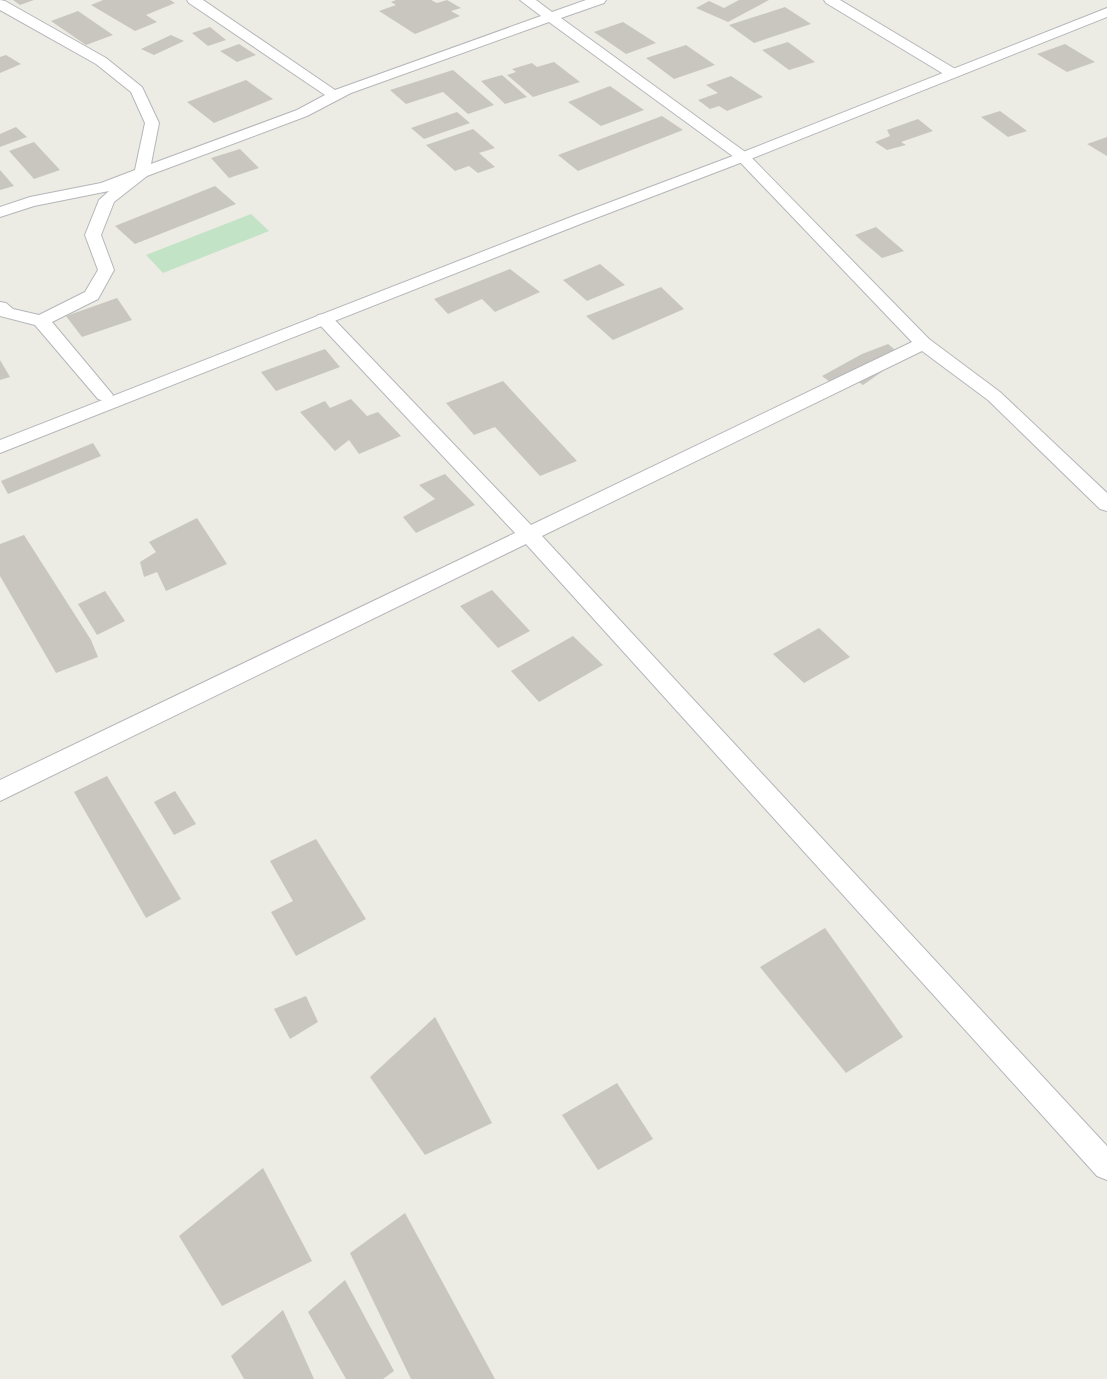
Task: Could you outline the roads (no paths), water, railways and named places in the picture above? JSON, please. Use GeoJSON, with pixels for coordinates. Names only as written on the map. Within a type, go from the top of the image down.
{"type":"FeatureCollection","features":[{"type":"Feature","properties":{"kind":"street"},"geometry":{"type":"LineString","coordinates":[[194,0],[335,96]]}},
{"type":"Feature","properties":{"kind":"street"},"geometry":{"type":"LineString","coordinates":[[527,0],[743,157],[923,343],[994,396],[1107,504]]}},
{"type":"Feature","properties":{"kind":"street"},"geometry":{"type":"LineString","coordinates":[[0,212],[30,202],[105,187],[302,113],[353,88],[599,0]]}},
{"type":"Feature","properties":{"kind":"street"},"geometry":{"type":"LineString","coordinates":[[831,0],[952,73]]}},
{"type":"Feature","properties":{"kind":"street"},"geometry":{"type":"LineString","coordinates":[[0,4],[101,61],[137,90],[152,123],[142,173],[107,200],[93,235],[106,270],[92,295],[41,321]]}},
{"type":"Feature","properties":{"kind":"street"},"geometry":{"type":"LineString","coordinates":[[0,447],[324,319],[743,157],[1107,12]]}},
{"type":"Feature","properties":{"kind":"street"},"geometry":{"type":"LineString","coordinates":[[0,307],[7,313],[41,321],[104,395]]}},
{"type":"Feature","properties":{"kind":"street"},"geometry":{"type":"LineString","coordinates":[[324,319],[528,534],[1107,1166]]}},
{"type":"Feature","properties":{"kind":"street"},"geometry":{"type":"LineString","coordinates":[[0,791],[923,343]]}}]}
